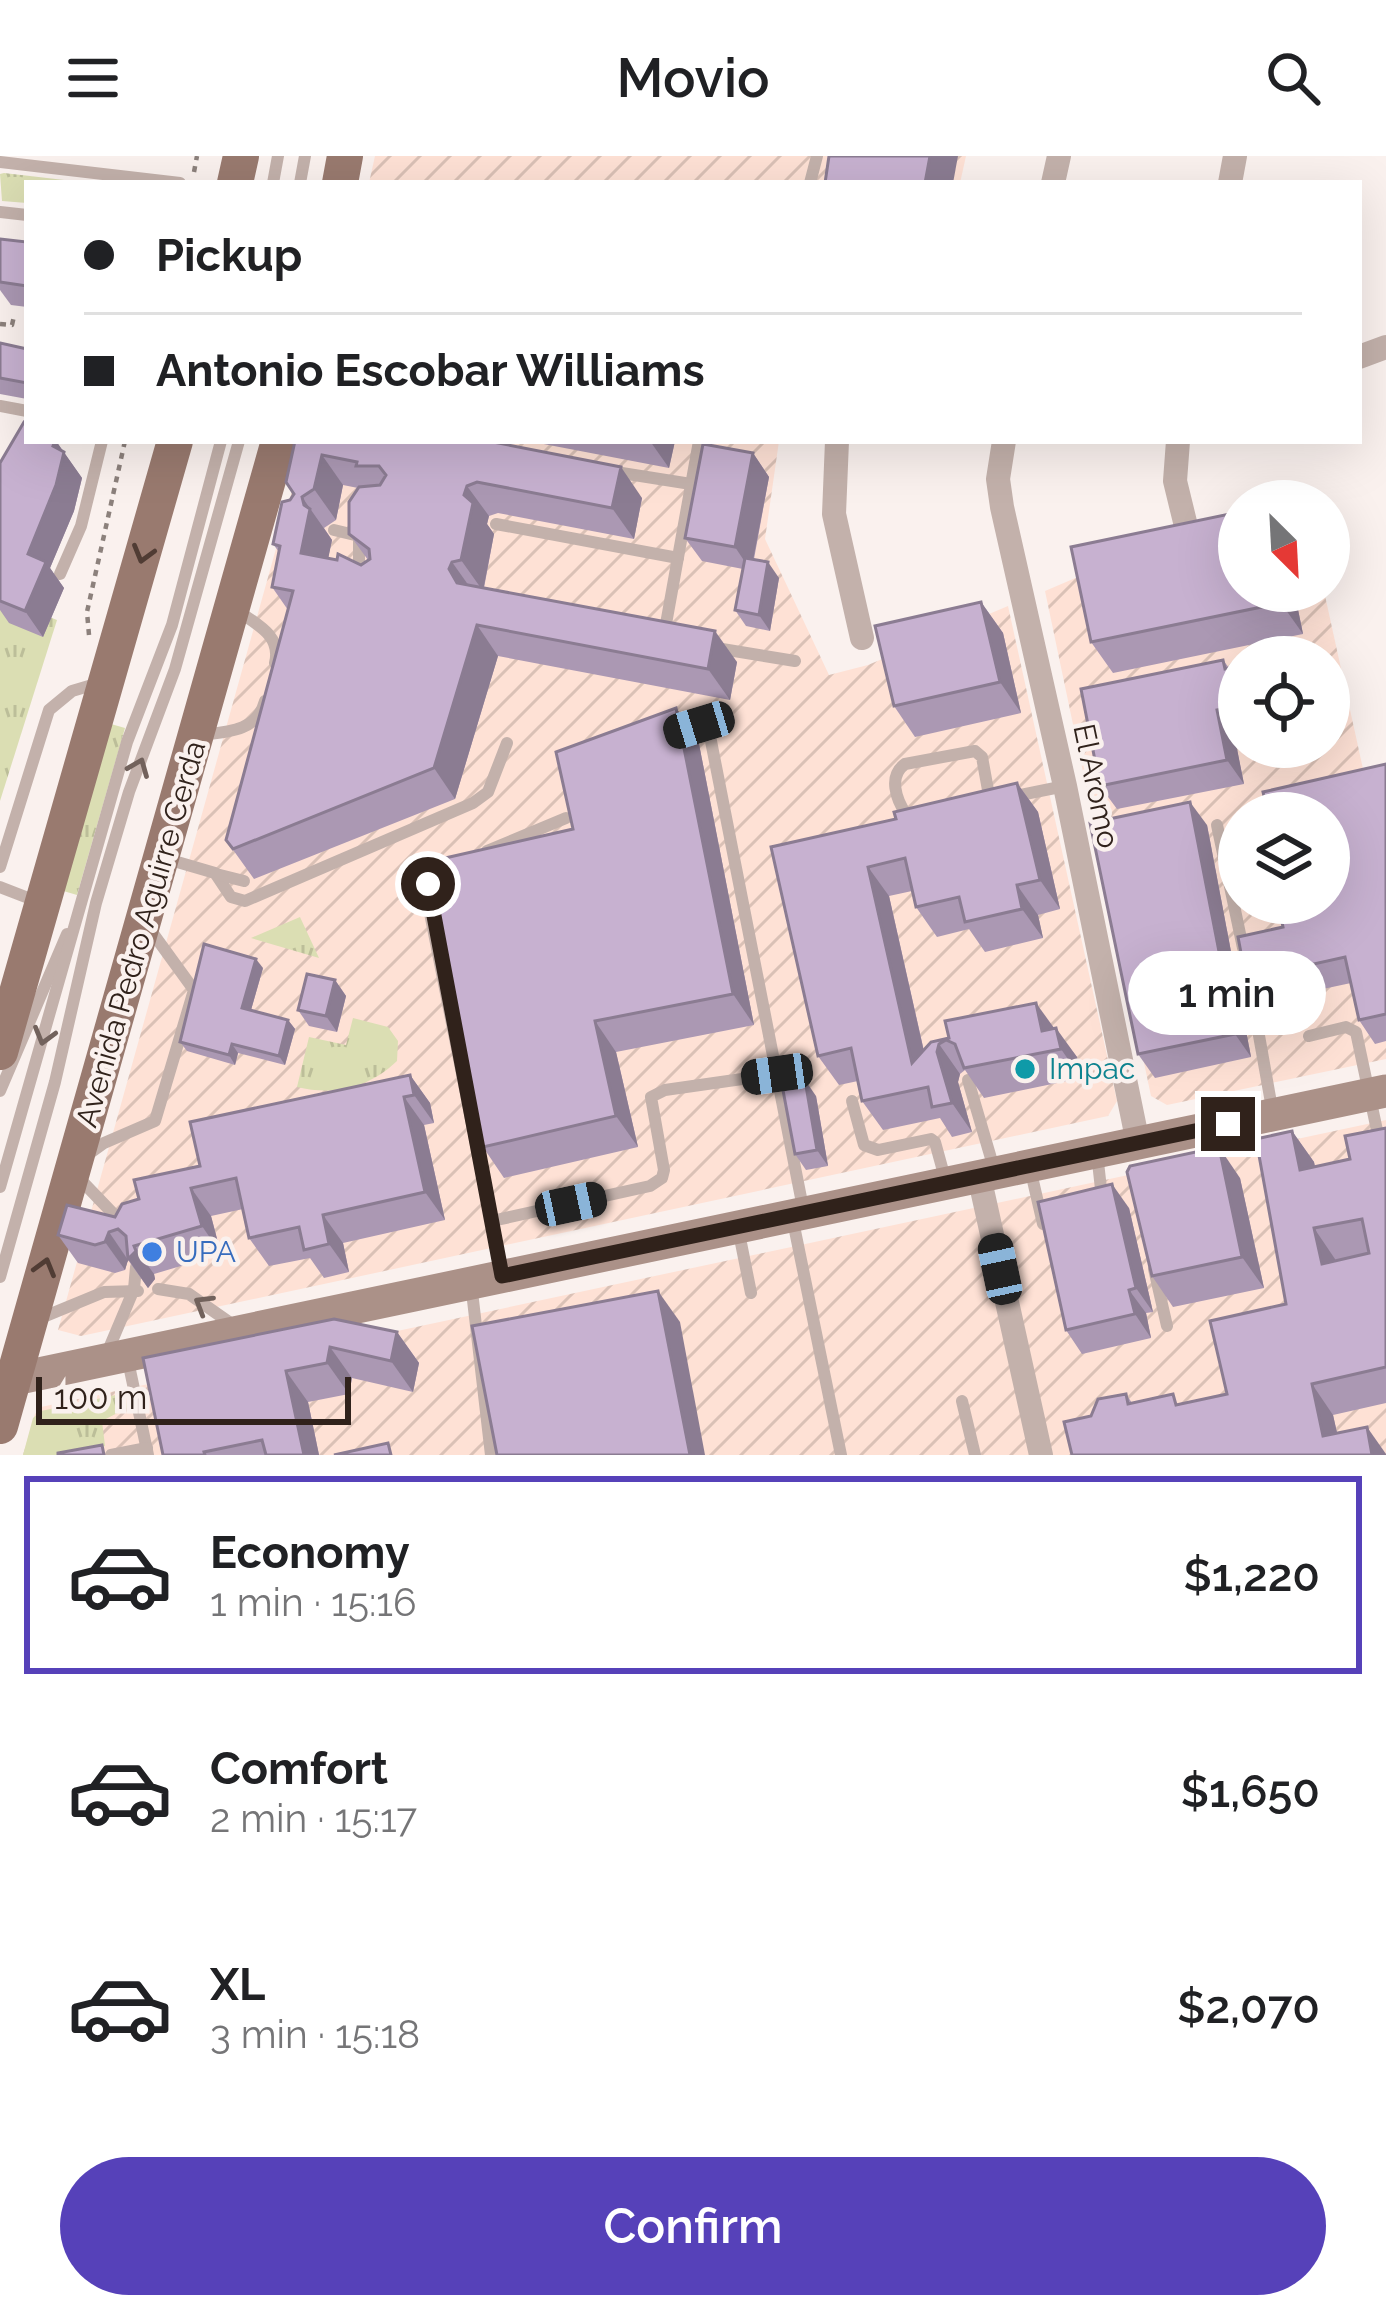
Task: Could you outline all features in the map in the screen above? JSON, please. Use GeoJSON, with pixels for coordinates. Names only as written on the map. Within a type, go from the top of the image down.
{"type":"FeatureCollection","features":[{"type":"Feature","properties":{"kind":"main road"},"geometry":{"type":"LineString","coordinates":[[0,1052],[169,444]]}},
{"type":"Feature","properties":{"kind":"main road","name":"Avenida Pedro Aguirre Cerda"},"geometry":{"type":"LineString","coordinates":[[0,1426],[7,1380],[29,1322],[235,608],[271,514],[279,444]]}},
{"type":"Feature","properties":{"kind":"street"},"geometry":{"type":"LineString","coordinates":[[837,444],[833,514],[862,638]]}},
{"type":"Feature","properties":{"kind":"street","name":"El Aromo"},"geometry":{"type":"LineString","coordinates":[[1004,444],[999,490],[1065,786],[1122,1151]]}},
{"type":"Feature","properties":{"kind":"street"},"geometry":{"type":"LineString","coordinates":[[1178,444],[1174,481],[1185,522]]}},
{"type":"Feature","properties":{"kind":"street"},"geometry":{"type":"LineString","coordinates":[[7,1380],[1029,1166],[1122,1151],[1379,1093]]}},
{"type":"Feature","properties":{"kind":"street"},"geometry":{"type":"LineString","coordinates":[[973,1178],[1041,1455]]}},
{"type":"Feature","properties":{"kind":"lane"},"geometry":{"type":"LineString","coordinates":[[0,162],[154,180]]}},
{"type":"Feature","properties":{"kind":"lane"},"geometry":{"type":"LineString","coordinates":[[60,574],[81,526],[101,444]]}},
{"type":"Feature","properties":{"kind":"lane"},"geometry":{"type":"LineString","coordinates":[[0,1187],[127,742],[172,625],[219,444]]}},
{"type":"Feature","properties":{"kind":"lane"},"geometry":{"type":"LineString","coordinates":[[0,1277],[55,1082],[96,903],[129,792],[175,669],[238,444]]}},
{"type":"Feature","properties":{"kind":"lane"},"geometry":{"type":"LineString","coordinates":[[640,633],[668,638],[698,444]]}},
{"type":"Feature","properties":{"kind":"lane"},"geometry":{"type":"LineString","coordinates":[[583,467],[691,484]]}},
{"type":"Feature","properties":{"kind":"lane"},"geometry":{"type":"LineString","coordinates":[[496,524],[678,558]]}},
{"type":"Feature","properties":{"kind":"lane"},"geometry":{"type":"LineString","coordinates":[[334,530],[360,532],[359,570],[376,584]]}},
{"type":"Feature","properties":{"kind":"lane"},"geometry":{"type":"LineString","coordinates":[[235,608],[275,640],[278,650],[273,671]]}},
{"type":"Feature","properties":{"kind":"lane"},"geometry":{"type":"LineString","coordinates":[[708,646],[795,661]]}},
{"type":"Feature","properties":{"kind":"lane"},"geometry":{"type":"LineString","coordinates":[[0,867],[50,710],[72,691],[106,681]]}},
{"type":"Feature","properties":{"kind":"lane"},"geometry":{"type":"LineString","coordinates":[[198,735],[237,731],[253,722],[268,692]]}},
{"type":"Feature","properties":{"kind":"lane"},"geometry":{"type":"LineString","coordinates":[[657,737],[699,725],[706,726],[710,736],[777,1074],[841,1455]]}},
{"type":"Feature","properties":{"kind":"lane"},"geometry":{"type":"LineString","coordinates":[[215,873],[231,897],[245,901],[473,803],[488,792],[507,743]]}},
{"type":"Feature","properties":{"kind":"lane"},"geometry":{"type":"LineString","coordinates":[[922,815],[907,814],[899,804],[894,775],[905,764],[975,751],[982,757],[990,801]]}},
{"type":"Feature","properties":{"kind":"lane"},"geometry":{"type":"LineString","coordinates":[[967,806],[1065,786]]}},
{"type":"Feature","properties":{"kind":"lane"},"geometry":{"type":"LineString","coordinates":[[479,855],[566,818]]}},
{"type":"Feature","properties":{"kind":"lane"},"geometry":{"type":"LineString","coordinates":[[1217,825],[1274,1115]]}},
{"type":"Feature","properties":{"kind":"lane"},"geometry":{"type":"LineString","coordinates":[[163,858],[244,881]]}},
{"type":"Feature","properties":{"kind":"lane"},"geometry":{"type":"LineString","coordinates":[[0,1091],[89,884]]}},
{"type":"Feature","properties":{"kind":"lane"},"geometry":{"type":"LineString","coordinates":[[0,887],[43,904]]}},
{"type":"Feature","properties":{"kind":"lane"},"geometry":{"type":"LineString","coordinates":[[428,898],[492,1221],[476,1339],[491,1455]]}},
{"type":"Feature","properties":{"kind":"lane"},"geometry":{"type":"LineString","coordinates":[[132,1235],[74,1168],[104,1143],[154,1121],[194,990],[144,922]]}},
{"type":"Feature","properties":{"kind":"lane"},"geometry":{"type":"LineString","coordinates":[[1309,1036],[1352,1028],[1379,1093],[1378,1135],[1386,1144]]}},
{"type":"Feature","properties":{"kind":"lane"},"geometry":{"type":"LineString","coordinates":[[492,1221],[650,1186],[662,1178],[664,1170],[651,1097],[665,1090],[777,1074]]}},
{"type":"Feature","properties":{"kind":"lane"},"geometry":{"type":"LineString","coordinates":[[968,1080],[973,1178]]}},
{"type":"Feature","properties":{"kind":"lane"},"geometry":{"type":"LineString","coordinates":[[852,1101],[864,1144],[878,1150],[935,1142],[973,1178]]}},
{"type":"Feature","properties":{"kind":"lane"},"geometry":{"type":"LineString","coordinates":[[1096,1202],[1122,1151]]}},
{"type":"Feature","properties":{"kind":"lane"},"geometry":{"type":"LineString","coordinates":[[1029,1166],[1047,1238]]}},
{"type":"Feature","properties":{"kind":"lane"},"geometry":{"type":"LineString","coordinates":[[1041,1216],[1060,1211]]}},
{"type":"Feature","properties":{"kind":"lane"},"geometry":{"type":"LineString","coordinates":[[738,1227],[751,1293]]}},
{"type":"Feature","properties":{"kind":"lane"},"geometry":{"type":"LineString","coordinates":[[1152,1262],[1167,1326]]}},
{"type":"Feature","properties":{"kind":"lane"},"geometry":{"type":"LineString","coordinates":[[111,1455],[147,1452],[116,1358],[136,1290],[136,1267]]}},
{"type":"Feature","properties":{"kind":"lane"},"geometry":{"type":"LineString","coordinates":[[158,1288],[189,1294],[242,1331]]}},
{"type":"Feature","properties":{"kind":"lane"},"geometry":{"type":"LineString","coordinates":[[29,1322],[104,1292],[136,1290]]}},
{"type":"Feature","properties":{"kind":"lane"},"geometry":{"type":"LineString","coordinates":[[476,1339],[500,1334]]}},
{"type":"Feature","properties":{"kind":"lane"},"geometry":{"type":"LineString","coordinates":[[962,1401],[975,1455]]}},
{"type":"Feature","properties":{"kind":"path"},"geometry":{"type":"LineString","coordinates":[[0,324],[12,325],[14,316]]}},
{"type":"Feature","properties":{"kind":"shaded area"},"geometry":{"type":"Polygon","coordinates":[[[375,156],[966,156],[961,180],[370,180],[375,156]]]}},
{"type":"Feature","properties":{"kind":"shaded area"},"geometry":{"type":"Polygon","coordinates":[[[305,444],[779,444],[765,539],[829,675],[868,665],[1008,606],[1117,1101],[1108,1116],[81,1336],[58,1330],[305,444]]]}},
{"type":"Feature","properties":{"kind":"shaded area"},"geometry":{"type":"Polygon","coordinates":[[[1218,517],[1218,612],[1329,612],[1334,636],[1218,636],[1218,768],[1350,768],[1350,710],[1365,778],[1386,774],[1386,1059],[1167,1105],[1151,1096],[1045,591],[1218,517]]]}},
{"type":"Feature","properties":{"kind":"shaded area"},"geometry":{"type":"Polygon","coordinates":[[[1386,1120],[1386,1455],[23,1455],[41,1407],[1386,1120]]]}},
{"type":"Feature","properties":{"kind":"green space"},"geometry":{"type":"Polygon","coordinates":[[[0,174],[64,180],[24,180],[24,203],[2,201],[0,174]]]}},
{"type":"Feature","properties":{"kind":"green space"},"geometry":{"type":"Polygon","coordinates":[[[0,598],[57,620],[0,801],[0,598]]]}},
{"type":"Feature","properties":{"kind":"green space"},"geometry":{"type":"Polygon","coordinates":[[[111,724],[125,728],[77,895],[60,890],[111,724]]]}},
{"type":"Feature","properties":{"kind":"green space"},"geometry":{"type":"Polygon","coordinates":[[[300,917],[319,958],[251,938],[300,917]]]}},
{"type":"Feature","properties":{"kind":"green space"},"geometry":{"type":"Polygon","coordinates":[[[353,1018],[388,1027],[398,1041],[397,1061],[375,1078],[350,1088],[297,1087],[309,1037],[346,1045],[353,1018]]]}},
{"type":"Feature","properties":{"kind":"green space"},"geometry":{"type":"Polygon","coordinates":[[[125,1393],[127,1408],[102,1421],[105,1446],[60,1455],[23,1455],[33,1418],[41,1411],[125,1393]]]}},
{"type":"Feature","properties":{"kind":"building"},"geometry":{"type":"Polygon","coordinates":[[[829,156],[930,156],[926,180],[825,180],[829,156]]]}},
{"type":"Feature","properties":{"kind":"building"},"geometry":{"type":"Polygon","coordinates":[[[0,239],[24,242],[24,286],[0,282],[0,239]]]}},
{"type":"Feature","properties":{"kind":"building"},"geometry":{"type":"Polygon","coordinates":[[[0,343],[24,348],[24,382],[0,378],[0,343]]]}},
{"type":"Feature","properties":{"kind":"building"},"geometry":{"type":"Polygon","coordinates":[[[24,422],[24,444],[54,444],[64,452],[28,554],[46,562],[25,611],[0,601],[0,463],[24,422]]]}},
{"type":"Feature","properties":{"kind":"building"},"geometry":{"type":"Polygon","coordinates":[[[294,444],[503,444],[621,467],[612,508],[477,482],[467,486],[464,495],[473,503],[461,560],[452,562],[449,569],[457,583],[715,631],[708,669],[477,625],[434,768],[233,849],[226,840],[293,591],[272,587],[280,546],[273,544],[282,502],[294,494],[286,482],[294,444]],[[322,455],[314,489],[302,497],[310,509],[301,553],[337,560],[338,554],[361,565],[370,559],[369,549],[349,534],[349,502],[359,487],[380,485],[386,475],[379,466],[356,466],[357,462],[322,455]]]}},
{"type":"Feature","properties":{"kind":"building"},"geometry":{"type":"Polygon","coordinates":[[[703,444],[753,453],[735,547],[685,538],[703,444]]]}},
{"type":"Feature","properties":{"kind":"building"},"geometry":{"type":"Polygon","coordinates":[[[1218,516],[1218,612],[1237,612],[1091,642],[1071,547],[1218,516]]]}},
{"type":"Feature","properties":{"kind":"building"},"geometry":{"type":"Polygon","coordinates":[[[745,558],[768,562],[759,615],[735,610],[745,558]]]}},
{"type":"Feature","properties":{"kind":"building"},"geometry":{"type":"Polygon","coordinates":[[[981,602],[1000,682],[894,706],[875,626],[981,602]]]}},
{"type":"Feature","properties":{"kind":"building"},"geometry":{"type":"Polygon","coordinates":[[[1218,661],[1218,762],[1100,786],[1081,689],[1218,661]]]}},
{"type":"Feature","properties":{"kind":"building"},"geometry":{"type":"Polygon","coordinates":[[[676,708],[733,994],[595,1021],[616,1116],[483,1147],[419,864],[573,829],[556,752],[676,708]]]}},
{"type":"Feature","properties":{"kind":"building"},"geometry":{"type":"Polygon","coordinates":[[[1386,764],[1386,1014],[1359,1020],[1345,957],[1246,979],[1238,937],[1282,924],[1350,924],[1350,792],[1263,792],[1386,764]]]}},
{"type":"Feature","properties":{"kind":"building"},"geometry":{"type":"Polygon","coordinates":[[[1017,783],[1040,880],[1017,885],[1022,909],[965,922],[959,897],[916,907],[905,858],[868,867],[912,1063],[931,1042],[949,1038],[945,1021],[1036,1003],[1042,1031],[1056,1028],[1061,1049],[964,1068],[955,1044],[946,1040],[937,1052],[952,1103],[932,1107],[928,1087],[862,1101],[851,1048],[818,1056],[771,847],[896,819],[894,812],[1017,783]]]}},
{"type":"Feature","properties":{"kind":"building"},"geometry":{"type":"Polygon","coordinates":[[[1190,802],[1235,1034],[1138,1054],[1090,823],[1190,802]]]}},
{"type":"Feature","properties":{"kind":"building"},"geometry":{"type":"Polygon","coordinates":[[[204,944],[256,959],[242,1008],[288,1020],[279,1056],[232,1044],[229,1055],[180,1042],[204,944]]]}},
{"type":"Feature","properties":{"kind":"building"},"geometry":{"type":"Polygon","coordinates":[[[307,974],[335,980],[326,1016],[298,1010],[307,974]]]}},
{"type":"Feature","properties":{"kind":"building"},"geometry":{"type":"Polygon","coordinates":[[[410,1075],[414,1095],[404,1097],[425,1192],[323,1215],[329,1244],[304,1250],[299,1227],[249,1238],[236,1178],[191,1188],[202,1226],[134,1246],[136,1251],[128,1259],[126,1236],[118,1229],[95,1245],[58,1235],[67,1205],[115,1217],[122,1204],[139,1199],[134,1180],[200,1166],[190,1122],[410,1075]]]}},
{"type":"Feature","properties":{"kind":"building"},"geometry":{"type":"Polygon","coordinates":[[[805,1080],[817,1150],[795,1154],[782,1085],[805,1080]]]}},
{"type":"Feature","properties":{"kind":"building"},"geometry":{"type":"Polygon","coordinates":[[[1386,1128],[1386,1367],[1312,1384],[1323,1436],[1367,1427],[1372,1455],[1072,1455],[1064,1422],[1091,1416],[1098,1399],[1126,1394],[1128,1404],[1173,1394],[1176,1405],[1227,1394],[1210,1321],[1286,1304],[1256,1139],[1292,1131],[1300,1170],[1350,1159],[1345,1136],[1386,1128]],[[1362,1219],[1314,1228],[1322,1264],[1369,1253],[1362,1219]]]}},
{"type":"Feature","properties":{"kind":"building"},"geometry":{"type":"Polygon","coordinates":[[[1219,1147],[1242,1257],[1152,1276],[1127,1172],[1130,1166],[1219,1147]]]}},
{"type":"Feature","properties":{"kind":"building"},"geometry":{"type":"Polygon","coordinates":[[[1112,1184],[1136,1288],[1129,1290],[1135,1314],[1066,1330],[1038,1202],[1112,1184]]]}},
{"type":"Feature","properties":{"kind":"building"},"geometry":{"type":"Polygon","coordinates":[[[658,1291],[690,1455],[497,1455],[472,1326],[658,1291]]]}},
{"type":"Feature","properties":{"kind":"building"},"geometry":{"type":"Polygon","coordinates":[[[334,1319],[397,1332],[391,1361],[330,1347],[327,1363],[286,1371],[304,1455],[266,1455],[262,1440],[205,1455],[163,1455],[143,1358],[334,1319]]]}},
{"type":"Feature","properties":{"kind":"building"},"geometry":{"type":"Polygon","coordinates":[[[388,1443],[391,1455],[334,1455],[388,1443]]]}},
{"type":"Feature","properties":{"kind":"building"},"geometry":{"type":"Polygon","coordinates":[[[102,1445],[104,1455],[58,1455],[58,1453],[102,1445]]]}},
{"type":"Feature","properties":{"kind":"place","name":"Impac"},"geometry":{"type":"Point","coordinates":[1025,1069]}},
{"type":"Feature","properties":{"kind":"place","name":"UPA"},"geometry":{"type":"Point","coordinates":[152,1252]}},
{"type":"Feature","properties":{"kind":"route"},"geometry":{"type":"LineString","coordinates":[[428,884],[502,1276],[1228,1124]]}}]}
